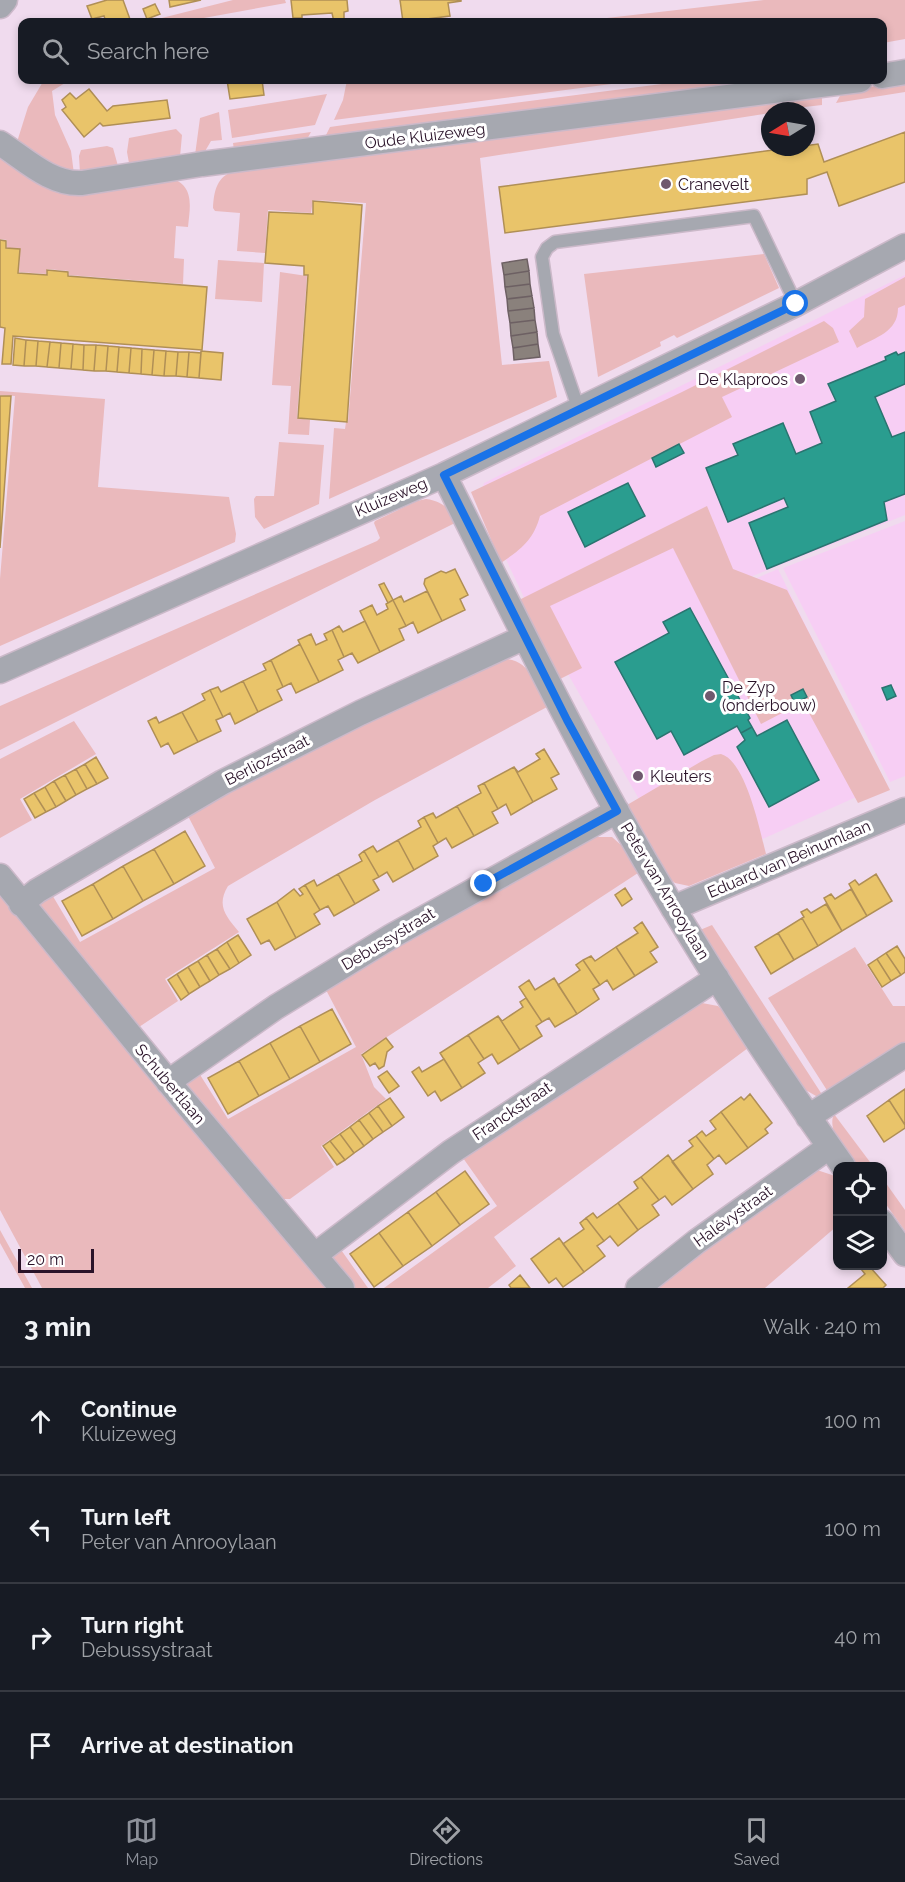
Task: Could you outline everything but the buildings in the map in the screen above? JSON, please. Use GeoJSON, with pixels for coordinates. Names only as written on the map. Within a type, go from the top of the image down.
{"type":"FeatureCollection","features":[{"type":"Feature","properties":{"kind":"street"},"geometry":{"type":"LineString","coordinates":[[0,6],[5,0]]}},
{"type":"Feature","properties":{"kind":"street"},"geometry":{"type":"LineString","coordinates":[[887,75],[905,72]]}},
{"type":"Feature","properties":{"kind":"street","name":"Oude Kluizeweg"},"geometry":{"type":"LineString","coordinates":[[0,143],[52,177],[72,183],[82,183],[202,164],[829,84]]}},
{"type":"Feature","properties":{"kind":"street","name":"Kluizeweg"},"geometry":{"type":"LineString","coordinates":[[0,671],[444,475],[796,304],[905,246]]}},
{"type":"Feature","properties":{"kind":"street","name":"Peter van Anrooylaan"},"geometry":{"type":"LineString","coordinates":[[444,475],[525,637],[617,811],[717,978],[840,1162]]}},
{"type":"Feature","properties":{"kind":"street","name":"Berliozstraat"},"geometry":{"type":"LineString","coordinates":[[21,904],[37,891],[223,782],[360,713],[525,637]]}},
{"type":"Feature","properties":{"kind":"street","name":"Eduard van Beinumlaan"},"geometry":{"type":"LineString","coordinates":[[673,908],[905,810]]}},
{"type":"Feature","properties":{"kind":"street","name":"Debussystraat"},"geometry":{"type":"LineString","coordinates":[[168,1082],[276,1006],[363,953],[473,889],[617,811]]}},
{"type":"Feature","properties":{"kind":"street","name":"Schubertlaan"},"geometry":{"type":"LineString","coordinates":[[0,876],[168,1082],[342,1288]]}},
{"type":"Feature","properties":{"kind":"street","name":"Franckstraat"},"geometry":{"type":"LineString","coordinates":[[315,1255],[451,1152],[717,978]]}},
{"type":"Feature","properties":{"kind":"street"},"geometry":{"type":"LineString","coordinates":[[808,1117],[905,1055]]}},
{"type":"Feature","properties":{"kind":"street","name":"Halévystraat"},"geometry":{"type":"LineString","coordinates":[[639,1288],[696,1242],[829,1147]]}},
{"type":"Feature","properties":{"kind":"street"},"geometry":{"type":"LineString","coordinates":[[887,1229],[905,1254]]}},
{"type":"Feature","properties":{"kind":"lane"},"geometry":{"type":"LineString","coordinates":[[579,410],[562,364],[551,323],[542,257],[547,248],[555,242],[754,216],[796,304]]}},
{"type":"Feature","properties":{"kind":"shaded area"},"geometry":{"type":"Polygon","coordinates":[[[233,0],[285,0],[286,3],[204,18],[162,18],[233,0]]]}},
{"type":"Feature","properties":{"kind":"shaded area"},"geometry":{"type":"Polygon","coordinates":[[[764,0],[905,0],[905,39],[887,42],[887,18],[607,18],[764,0]]]}},
{"type":"Feature","properties":{"kind":"shaded area"},"geometry":{"type":"Polygon","coordinates":[[[905,81],[905,92],[836,103],[841,94],[846,91],[905,81]]]}},
{"type":"Feature","properties":{"kind":"shaded area"},"geometry":{"type":"Polygon","coordinates":[[[42,84],[63,84],[52,91],[55,115],[71,151],[74,174],[64,173],[17,142],[28,107],[42,84]]]}},
{"type":"Feature","properties":{"kind":"shaded area"},"geometry":{"type":"Polygon","coordinates":[[[346,84],[611,84],[334,120],[343,100],[346,84]]]}},
{"type":"Feature","properties":{"kind":"shaded area"},"geometry":{"type":"Polygon","coordinates":[[[662,84],[759,84],[324,139],[330,127],[662,84]]]}},
{"type":"Feature","properties":{"kind":"shaded area"},"geometry":{"type":"Polygon","coordinates":[[[327,94],[315,125],[232,138],[228,110],[327,94]]]}},
{"type":"Feature","properties":{"kind":"shaded area"},"geometry":{"type":"Polygon","coordinates":[[[822,95],[822,105],[815,106],[815,102],[768,102],[822,95]]]}},
{"type":"Feature","properties":{"kind":"shaded area"},"geometry":{"type":"Polygon","coordinates":[[[761,103],[761,114],[480,158],[502,365],[549,361],[557,397],[329,499],[334,428],[345,429],[346,422],[348,422],[366,203],[313,200],[311,213],[268,210],[265,253],[237,251],[240,213],[215,211],[213,208],[219,182],[231,172],[761,103]]]}},
{"type":"Feature","properties":{"kind":"shaded area"},"geometry":{"type":"Polygon","coordinates":[[[219,112],[222,140],[211,141],[204,153],[195,155],[200,118],[219,112]]]}},
{"type":"Feature","properties":{"kind":"shaded area"},"geometry":{"type":"Polygon","coordinates":[[[176,129],[182,135],[180,157],[129,163],[127,152],[129,138],[176,129]]]}},
{"type":"Feature","properties":{"kind":"shaded area"},"geometry":{"type":"Polygon","coordinates":[[[311,132],[306,141],[234,150],[233,143],[311,132]]]}},
{"type":"Feature","properties":{"kind":"shaded area"},"geometry":{"type":"Polygon","coordinates":[[[107,146],[113,148],[118,166],[80,173],[81,150],[107,146]]]}},
{"type":"Feature","properties":{"kind":"shaded area"},"geometry":{"type":"Polygon","coordinates":[[[0,155],[38,179],[171,178],[179,182],[187,192],[190,205],[188,227],[176,226],[174,258],[184,259],[183,284],[69,275],[69,271],[47,269],[46,274],[19,272],[20,249],[7,248],[7,240],[0,239],[0,155]]]}},
{"type":"Feature","properties":{"kind":"shaded area"},"geometry":{"type":"Polygon","coordinates":[[[764,254],[779,288],[677,338],[674,335],[660,342],[661,346],[598,377],[584,274],[764,254]]]}},
{"type":"Feature","properties":{"kind":"shaded area"},"geometry":{"type":"Polygon","coordinates":[[[218,260],[264,263],[262,302],[215,299],[218,260]]]}},
{"type":"Feature","properties":{"kind":"shaded area"},"geometry":{"type":"Polygon","coordinates":[[[280,272],[307,276],[297,418],[310,420],[309,435],[288,434],[291,386],[272,385],[280,272]]]}},
{"type":"Feature","properties":{"kind":"shaded area","name":"De Klaproos"},"geometry":{"type":"Polygon","coordinates":[[[905,275],[905,515],[720,589],[690,529],[527,604],[479,502],[484,483],[905,275]]]}},
{"type":"Feature","properties":{"kind":"shaded area"},"geometry":{"type":"Polygon","coordinates":[[[905,277],[905,305],[898,308],[894,323],[885,333],[857,348],[849,331],[864,317],[865,299],[905,277]]]}},
{"type":"Feature","properties":{"kind":"shaded area"},"geometry":{"type":"Polygon","coordinates":[[[824,321],[833,328],[839,342],[722,397],[732,417],[540,516],[530,538],[501,563],[471,492],[682,392],[824,321]]]}},
{"type":"Feature","properties":{"kind":"shaded area"},"geometry":{"type":"Polygon","coordinates":[[[0,391],[105,399],[98,487],[229,497],[236,534],[235,542],[0,646],[0,579],[15,396],[0,395],[0,391]]]}},
{"type":"Feature","properties":{"kind":"shaded area"},"geometry":{"type":"Polygon","coordinates":[[[279,442],[324,445],[319,504],[264,529],[255,517],[254,499],[256,496],[274,496],[279,442]]]}},
{"type":"Feature","properties":{"kind":"shaded area"},"geometry":{"type":"Polygon","coordinates":[[[426,499],[444,506],[457,522],[0,750],[0,706],[377,541],[380,538],[375,521],[426,499]]]}},
{"type":"Feature","properties":{"kind":"shaded area"},"geometry":{"type":"Polygon","coordinates":[[[707,506],[733,569],[787,590],[890,790],[858,803],[803,702],[761,724],[673,548],[550,606],[582,668],[558,680],[519,600],[707,506]]]}},
{"type":"Feature","properties":{"kind":"shaded area"},"geometry":{"type":"Polygon","coordinates":[[[905,521],[905,776],[890,782],[783,568],[905,521]]]}},
{"type":"Feature","properties":{"kind":"shaded area","name":"De Zyp (onderbouw)"},"geometry":{"type":"Polygon","coordinates":[[[688,533],[717,595],[778,569],[883,785],[693,870],[677,866],[530,607],[688,533]]]}},
{"type":"Feature","properties":{"kind":"shaded area"},"geometry":{"type":"Polygon","coordinates":[[[503,659],[520,663],[526,668],[547,707],[375,800],[228,886],[223,899],[224,910],[239,932],[165,979],[178,1001],[136,1029],[37,910],[39,900],[51,893],[80,942],[215,868],[187,814],[363,722],[503,659]]]}},
{"type":"Feature","properties":{"kind":"shaded area"},"geometry":{"type":"Polygon","coordinates":[[[74,721],[96,754],[20,799],[32,820],[0,838],[0,759],[74,721]]]}},
{"type":"Feature","properties":{"kind":"shaded area"},"geometry":{"type":"Polygon","coordinates":[[[721,754],[730,759],[745,783],[766,854],[689,886],[675,883],[668,877],[627,805],[702,761],[721,754]]]}},
{"type":"Feature","properties":{"kind":"shaded area"},"geometry":{"type":"Polygon","coordinates":[[[594,837],[612,837],[621,845],[638,873],[361,1054],[374,1087],[386,1099],[321,1146],[334,1167],[290,1199],[280,1199],[184,1087],[185,1081],[197,1070],[228,1119],[356,1047],[325,988],[395,945],[594,837]]]}},
{"type":"Feature","properties":{"kind":"shaded area"},"geometry":{"type":"Polygon","coordinates":[[[0,890],[336,1288],[42,1288],[0,1210],[0,890]]]}},
{"type":"Feature","properties":{"kind":"shaded area"},"geometry":{"type":"Polygon","coordinates":[[[712,925],[823,1096],[816,1096],[804,1089],[700,930],[712,925]]]}},
{"type":"Feature","properties":{"kind":"shaded area"},"geometry":{"type":"Polygon","coordinates":[[[855,947],[893,1006],[905,1006],[905,1045],[830,1095],[768,998],[855,947]]]}},
{"type":"Feature","properties":{"kind":"shaded area"},"geometry":{"type":"Polygon","coordinates":[[[702,1003],[718,1006],[748,1048],[494,1237],[516,1266],[488,1288],[384,1288],[497,1206],[463,1158],[692,1007],[702,1003]]]}},
{"type":"Feature","properties":{"kind":"shaded area"},"geometry":{"type":"Polygon","coordinates":[[[834,1114],[870,1162],[855,1162],[835,1135],[832,1121],[834,1114]]]}},
{"type":"Feature","properties":{"kind":"shaded area"},"geometry":{"type":"Polygon","coordinates":[[[817,1170],[833,1175],[833,1229],[765,1288],[656,1288],[807,1175],[817,1170]]]}},
{"type":"Feature","properties":{"kind":"shaded area"},"geometry":{"type":"Polygon","coordinates":[[[887,1185],[905,1210],[905,1231],[887,1206],[887,1185]]]}},
{"type":"Feature","properties":{"kind":"shaded area"},"geometry":{"type":"Polygon","coordinates":[[[0,1230],[32,1288],[25,1288],[0,1243],[0,1230]]]}},
{"type":"Feature","properties":{"kind":"shaded area"},"geometry":{"type":"Polygon","coordinates":[[[339,1247],[368,1288],[352,1288],[329,1255],[339,1247]]]}},
{"type":"Feature","properties":{"kind":"place","name":"Cranevelt"},"geometry":{"type":"Point","coordinates":[666,184]}},
{"type":"Feature","properties":{"kind":"place","name":"De Klaproos"},"geometry":{"type":"Point","coordinates":[800,379]}},
{"type":"Feature","properties":{"kind":"place","name":"De Zyp (onderbouw)"},"geometry":{"type":"Point","coordinates":[710,696]}},
{"type":"Feature","properties":{"kind":"place","name":"Kleuters"},"geometry":{"type":"Point","coordinates":[638,776]}},
{"type":"Feature","properties":{"kind":"route"},"geometry":{"type":"LineString","coordinates":[[484,884],[617,811],[567,720],[444,475],[796,304]]}}]}
